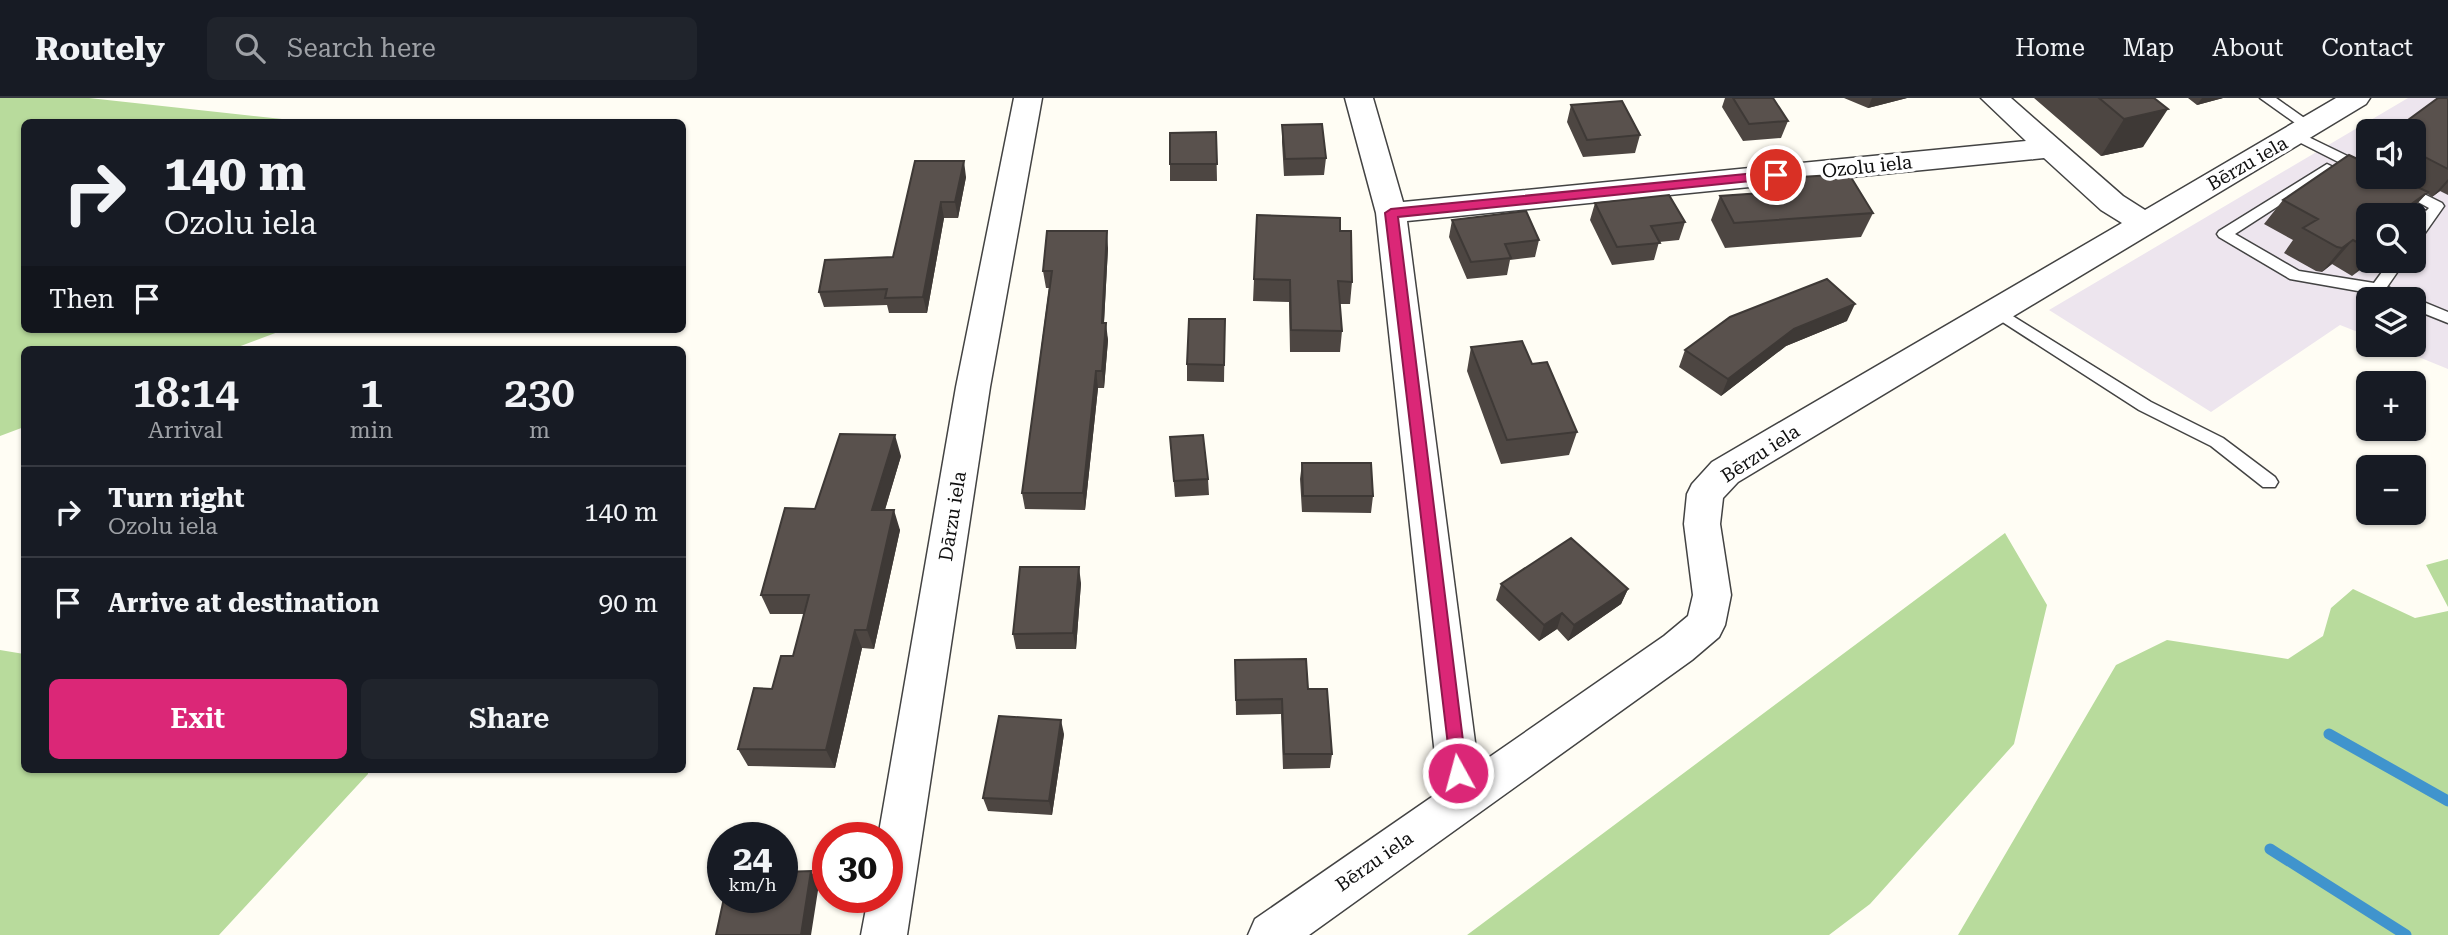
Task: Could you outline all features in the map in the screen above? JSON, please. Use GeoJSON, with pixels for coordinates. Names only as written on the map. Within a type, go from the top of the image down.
{"type":"FeatureCollection","features":[{"type":"Feature","properties":{"kind":"street","name":"Dārzu iela"},"geometry":{"type":"LineString","coordinates":[[884,935],[974,387],[1028,98]]}},
{"type":"Feature","properties":{"kind":"street"},"geometry":{"type":"LineString","coordinates":[[1359,98],[1391,213],[1461,800]]}},
{"type":"Feature","properties":{"kind":"street"},"geometry":{"type":"LineString","coordinates":[[1994,98],[2112,203],[2143,222]]}},
{"type":"Feature","properties":{"kind":"street","name":"Bērzu iela"},"geometry":{"type":"LineString","coordinates":[[1271,935],[1678,648],[1705,625],[1712,595],[1702,524],[1705,494],[1725,472],[2356,98]]}},
{"type":"Feature","properties":{"kind":"street","name":"Ozolu iela"},"geometry":{"type":"LineString","coordinates":[[1391,213],[2050,148]]}},
{"type":"Feature","properties":{"kind":"lane"},"geometry":{"type":"LineString","coordinates":[[2267,98],[2303,131],[2356,171]]}},
{"type":"Feature","properties":{"kind":"lane"},"geometry":{"type":"LineString","coordinates":[[2356,177],[2328,168],[2224,234],[2295,275],[2366,287]]}},
{"type":"Feature","properties":{"kind":"lane"},"geometry":{"type":"LineString","coordinates":[[2388,189],[2438,212],[2426,225]]}},
{"type":"Feature","properties":{"kind":"lane"},"geometry":{"type":"LineString","coordinates":[[2426,309],[2448,318]]}},
{"type":"Feature","properties":{"kind":"lane"},"geometry":{"type":"LineString","coordinates":[[1995,310],[2145,406],[2217,442],[2269,482]]}},
{"type":"Feature","properties":{"kind":"shaded area"},"geometry":{"type":"Polygon","coordinates":[[[2408,98],[2448,98],[2448,369],[2418,357],[2426,357],[2426,287],[2356,287],[2356,331],[2340,325],[2211,412],[2049,310],[2356,129],[2356,189],[2426,189],[2426,119],[2372,119],[2408,98]]]}},
{"type":"Feature","properties":{"kind":"green space"},"geometry":{"type":"Polygon","coordinates":[[[0,98],[89,98],[282,119],[21,119],[21,333],[275,333],[241,346],[21,346],[21,428],[0,436],[0,98]]]}},
{"type":"Feature","properties":{"kind":"green space"},"geometry":{"type":"Polygon","coordinates":[[[2005,533],[2047,605],[2014,744],[1870,904],[1829,935],[1467,935],[2005,533]]]}},
{"type":"Feature","properties":{"kind":"green space"},"geometry":{"type":"Polygon","coordinates":[[[2448,559],[2448,607],[2426,565],[2448,559]]]}},
{"type":"Feature","properties":{"kind":"green space"},"geometry":{"type":"Polygon","coordinates":[[[2353,589],[2415,618],[2448,611],[2448,935],[1958,935],[2116,665],[2167,640],[2288,659],[2323,636],[2331,608],[2353,589]]]}},
{"type":"Feature","properties":{"kind":"green space"},"geometry":{"type":"Polygon","coordinates":[[[0,650],[21,654],[21,773],[368,773],[219,935],[0,935],[0,650]]]}},
{"type":"Feature","properties":{"kind":"building"},"geometry":{"type":"Polygon","coordinates":[[[1733,98],[1773,98],[1788,121],[1749,124],[1733,98]]]}},
{"type":"Feature","properties":{"kind":"building"},"geometry":{"type":"Polygon","coordinates":[[[2099,98],[2154,98],[2168,109],[2124,119],[2099,98]]]}},
{"type":"Feature","properties":{"kind":"building"},"geometry":{"type":"Polygon","coordinates":[[[2438,98],[2448,98],[2448,169],[2426,158],[2426,119],[2409,119],[2438,98]]]}},
{"type":"Feature","properties":{"kind":"building"},"geometry":{"type":"Polygon","coordinates":[[[1622,101],[1640,135],[1587,140],[1571,105],[1622,101]]]}},
{"type":"Feature","properties":{"kind":"building"},"geometry":{"type":"Polygon","coordinates":[[[1322,124],[1326,158],[1285,159],[1282,125],[1322,124]]]}},
{"type":"Feature","properties":{"kind":"building"},"geometry":{"type":"Polygon","coordinates":[[[1216,132],[1217,164],[1170,164],[1170,133],[1216,132]]]}},
{"type":"Feature","properties":{"kind":"building"},"geometry":{"type":"Polygon","coordinates":[[[2349,155],[2356,158],[2356,189],[2422,189],[2428,192],[2413,203],[2356,203],[2356,242],[2353,240],[2342,248],[2303,228],[2318,219],[2283,200],[2349,155]]]}},
{"type":"Feature","properties":{"kind":"building"},"geometry":{"type":"Polygon","coordinates":[[[915,161],[964,161],[955,202],[941,202],[923,297],[885,298],[887,289],[819,292],[825,260],[893,257],[915,161]]]}},
{"type":"Feature","properties":{"kind":"building"},"geometry":{"type":"Polygon","coordinates":[[[1849,174],[1873,213],[1734,223],[1720,196],[1792,191],[1785,178],[1849,174]]]}},
{"type":"Feature","properties":{"kind":"building"},"geometry":{"type":"Polygon","coordinates":[[[1669,195],[1685,222],[1651,226],[1660,243],[1617,247],[1595,203],[1669,195]]]}},
{"type":"Feature","properties":{"kind":"building"},"geometry":{"type":"Polygon","coordinates":[[[1526,211],[1539,240],[1505,244],[1511,258],[1471,262],[1452,220],[1526,211]]]}},
{"type":"Feature","properties":{"kind":"building"},"geometry":{"type":"Polygon","coordinates":[[[1257,215],[1340,218],[1340,231],[1351,231],[1352,282],[1338,281],[1342,331],[1291,330],[1290,280],[1254,279],[1257,215]]]}},
{"type":"Feature","properties":{"kind":"building"},"geometry":{"type":"Polygon","coordinates":[[[1047,231],[1107,231],[1102,323],[1106,323],[1102,371],[1096,371],[1083,493],[1022,493],[1052,271],[1043,271],[1047,231]]]}},
{"type":"Feature","properties":{"kind":"building"},"geometry":{"type":"Polygon","coordinates":[[[1827,279],[1855,304],[1794,329],[1728,379],[1685,350],[1730,317],[1827,279]]]}},
{"type":"Feature","properties":{"kind":"building"},"geometry":{"type":"Polygon","coordinates":[[[1189,319],[1225,319],[1224,365],[1187,364],[1189,319]]]}},
{"type":"Feature","properties":{"kind":"building"},"geometry":{"type":"Polygon","coordinates":[[[1522,341],[1532,364],[1547,362],[1577,432],[1507,440],[1471,347],[1522,341]]]}},
{"type":"Feature","properties":{"kind":"building"},"geometry":{"type":"Polygon","coordinates":[[[840,434],[895,435],[872,510],[894,510],[867,630],[855,630],[826,750],[738,749],[754,688],[772,689],[781,656],[793,656],[809,595],[761,595],[785,508],[815,509],[840,434]]]}},
{"type":"Feature","properties":{"kind":"building"},"geometry":{"type":"Polygon","coordinates":[[[1203,435],[1208,479],[1174,481],[1170,437],[1203,435]]]}},
{"type":"Feature","properties":{"kind":"building"},"geometry":{"type":"Polygon","coordinates":[[[1302,463],[1371,463],[1373,496],[1303,496],[1302,463]]]}},
{"type":"Feature","properties":{"kind":"building"},"geometry":{"type":"Polygon","coordinates":[[[1571,538],[1628,589],[1574,625],[1562,613],[1544,625],[1501,584],[1571,538]]]}},
{"type":"Feature","properties":{"kind":"building"},"geometry":{"type":"Polygon","coordinates":[[[1020,567],[1079,567],[1073,633],[1013,634],[1020,567]]]}},
{"type":"Feature","properties":{"kind":"building"},"geometry":{"type":"Polygon","coordinates":[[[1306,659],[1308,689],[1327,689],[1332,754],[1284,754],[1282,699],[1236,700],[1235,660],[1306,659]]]}},
{"type":"Feature","properties":{"kind":"building"},"geometry":{"type":"Polygon","coordinates":[[[999,716],[1061,720],[1049,801],[983,798],[999,716]]]}},
{"type":"Feature","properties":{"kind":"building"},"geometry":{"type":"Polygon","coordinates":[[[798,871],[811,871],[801,935],[716,935],[721,913],[798,913],[798,871]]]}},
{"type":"Feature","properties":{"kind":"waterway"},"geometry":{"type":"LineString","coordinates":[[2329,734],[2448,801]]}},
{"type":"Feature","properties":{"kind":"waterway"},"geometry":{"type":"LineString","coordinates":[[2270,849],[2406,935]]}},
{"type":"Feature","properties":{"kind":"route"},"geometry":{"type":"LineString","coordinates":[[1458,773],[1391,213],[1776,175]]}}]}
